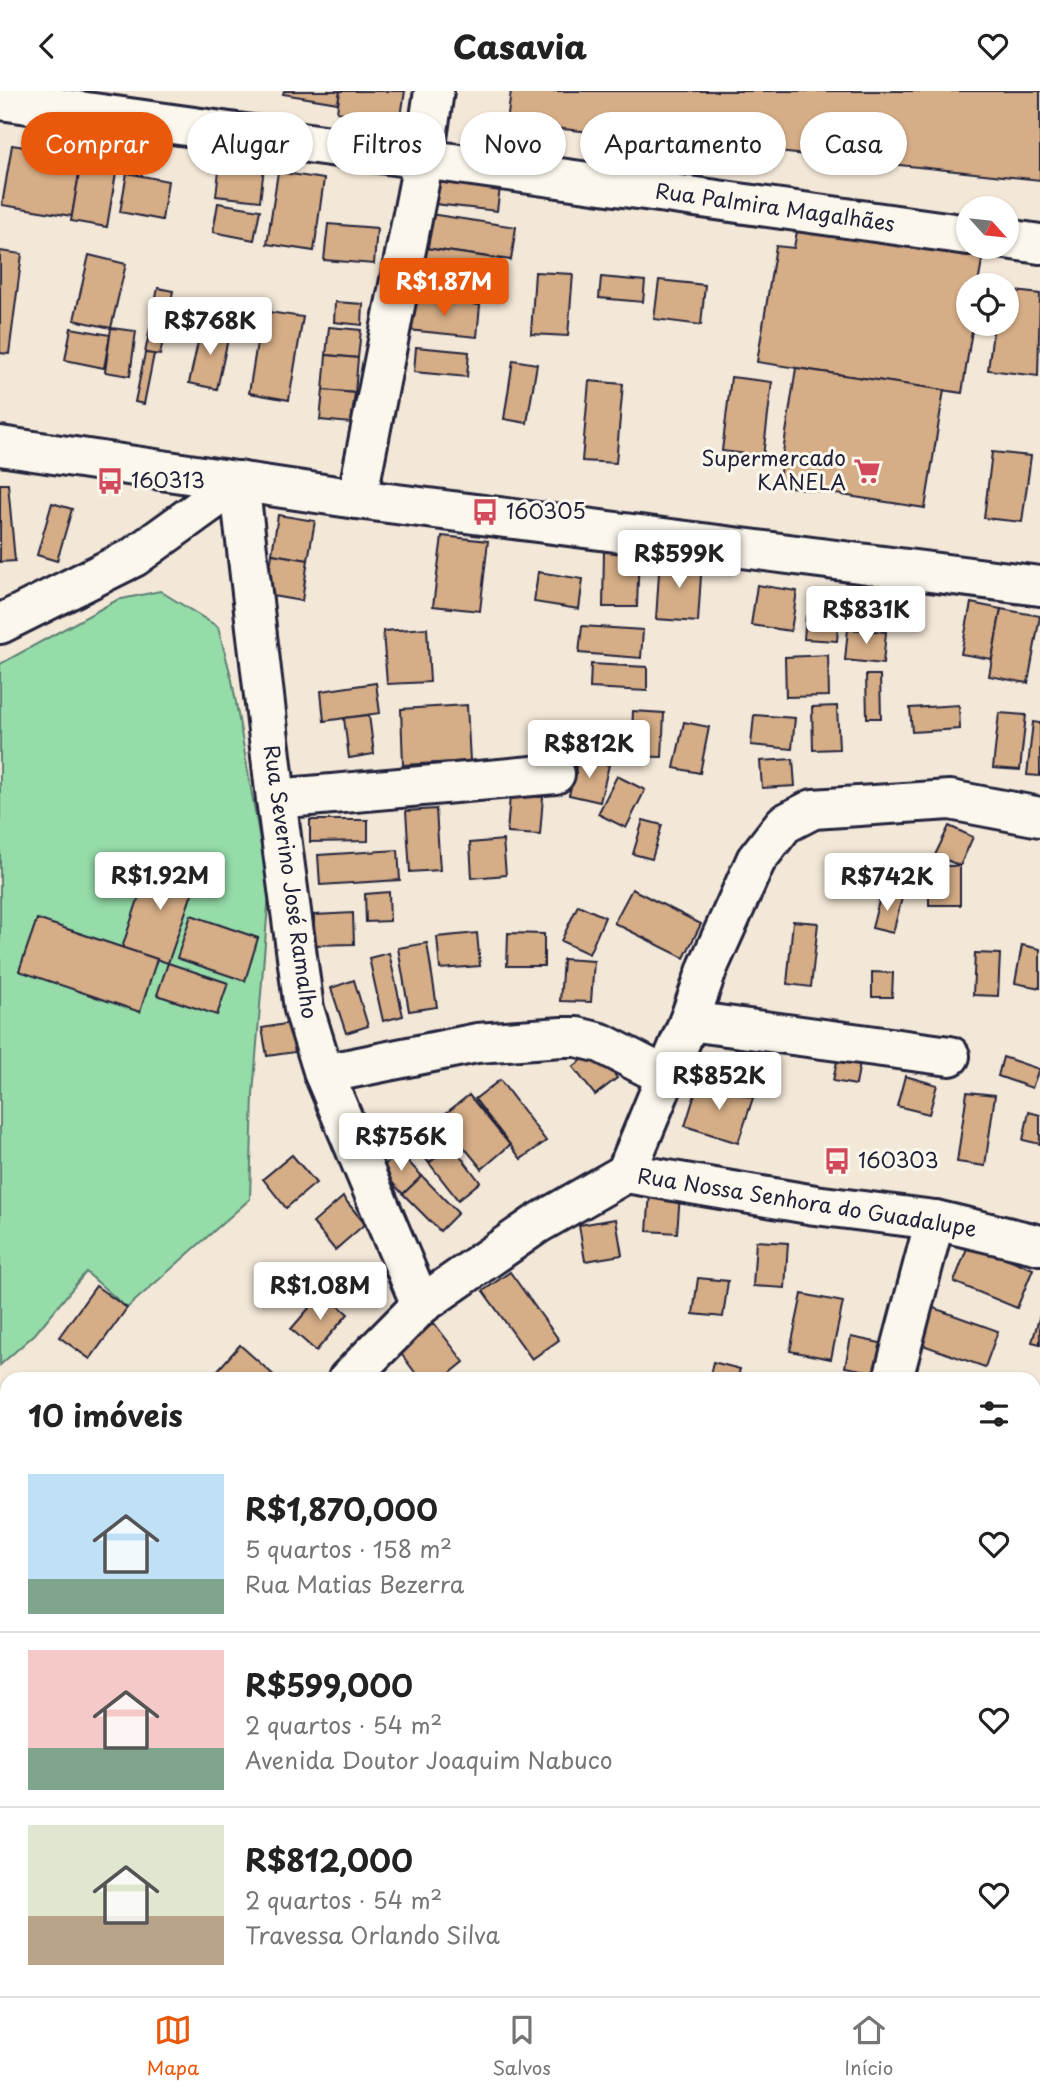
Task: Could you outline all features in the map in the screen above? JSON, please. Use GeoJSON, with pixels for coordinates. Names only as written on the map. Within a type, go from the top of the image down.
{"type":"FeatureCollection","features":[{"type":"Feature","properties":{"kind":"street"},"geometry":{"type":"LineString","coordinates":[[432,112],[435,91]]}},
{"type":"Feature","properties":{"kind":"street","name":"Rua Palmira Magalhães"},"geometry":{"type":"LineString","coordinates":[[0,100],[327,145]]}},
{"type":"Feature","properties":{"kind":"street","name":"Rua Palmira Magalhães"},"geometry":{"type":"LineString","coordinates":[[446,161],[956,233]]}},
{"type":"Feature","properties":{"kind":"street"},"geometry":{"type":"LineString","coordinates":[[357,499],[421,175]]}},
{"type":"Feature","properties":{"kind":"street"},"geometry":{"type":"LineString","coordinates":[[1019,241],[1040,244]]}},
{"type":"Feature","properties":{"kind":"street"},"geometry":{"type":"LineString","coordinates":[[0,446],[357,499],[1040,586]]}},
{"type":"Feature","properties":{"kind":"street"},"geometry":{"type":"LineString","coordinates":[[0,624],[134,557],[239,481]]}},
{"type":"Feature","properties":{"kind":"street","name":"Rua Severino José Ramalho"},"geometry":{"type":"LineString","coordinates":[[239,481],[276,799],[304,1009],[324,1074],[421,1305]]}},
{"type":"Feature","properties":{"kind":"street"},"geometry":{"type":"LineString","coordinates":[[276,799],[555,774]]}},
{"type":"Feature","properties":{"kind":"street"},"geometry":{"type":"LineString","coordinates":[[626,1173],[667,1077],[708,967],[756,860],[784,824],[813,809],[950,800],[1040,817]]}},
{"type":"Feature","properties":{"kind":"street"},"geometry":{"type":"LineString","coordinates":[[689,1021],[950,1056]]}},
{"type":"Feature","properties":{"kind":"street"},"geometry":{"type":"LineString","coordinates":[[324,1074],[477,1043],[577,1037],[601,1043],[667,1077]]}},
{"type":"Feature","properties":{"kind":"street","name":"Rua Nossa Senhora do Guadalupe"},"geometry":{"type":"LineString","coordinates":[[355,1372],[421,1305],[537,1224],[626,1173],[815,1205],[935,1220],[1040,1245]]}},
{"type":"Feature","properties":{"kind":"street"},"geometry":{"type":"LineString","coordinates":[[895,1372],[935,1220]]}},
{"type":"Feature","properties":{"kind":"green space"},"geometry":{"type":"Polygon","coordinates":[[[160,591],[218,627],[232,680],[269,892],[253,1095],[250,1199],[127,1308],[86,1272],[35,1334],[0,1365],[0,664],[117,600],[160,591]]]}},
{"type":"Feature","properties":{"kind":"building"},"geometry":{"type":"Polygon","coordinates":[[[284,91],[340,91],[338,103],[283,94],[284,91]]]}},
{"type":"Feature","properties":{"kind":"building"},"geometry":{"type":"Polygon","coordinates":[[[340,91],[405,91],[402,112],[337,112],[340,91]]]}},
{"type":"Feature","properties":{"kind":"building"},"geometry":{"type":"Polygon","coordinates":[[[511,91],[1040,91],[1040,180],[907,166],[907,112],[800,112],[800,154],[786,153],[786,112],[580,112],[580,131],[566,129],[566,112],[508,112],[511,91]]]}},
{"type":"Feature","properties":{"kind":"building"},"geometry":{"type":"Polygon","coordinates":[[[12,145],[21,146],[21,175],[79,175],[72,216],[2,205],[12,145]]]}},
{"type":"Feature","properties":{"kind":"building"},"geometry":{"type":"Polygon","coordinates":[[[79,175],[116,175],[107,227],[71,221],[79,175]]]}},
{"type":"Feature","properties":{"kind":"building"},"geometry":{"type":"Polygon","coordinates":[[[127,175],[168,181],[162,220],[120,212],[127,175]]]}},
{"type":"Feature","properties":{"kind":"building"},"geometry":{"type":"Polygon","coordinates":[[[218,175],[263,175],[260,201],[216,196],[218,175]]]}},
{"type":"Feature","properties":{"kind":"building"},"geometry":{"type":"Polygon","coordinates":[[[278,175],[324,179],[314,251],[267,244],[278,175]]]}},
{"type":"Feature","properties":{"kind":"building"},"geometry":{"type":"Polygon","coordinates":[[[437,182],[500,188],[497,211],[435,204],[437,182]]]}},
{"type":"Feature","properties":{"kind":"building"},"geometry":{"type":"Polygon","coordinates":[[[218,203],[260,210],[254,240],[213,232],[218,203]]]}},
{"type":"Feature","properties":{"kind":"building"},"geometry":{"type":"Polygon","coordinates":[[[430,214],[516,227],[511,260],[425,248],[430,214]]]}},
{"type":"Feature","properties":{"kind":"building"},"geometry":{"type":"Polygon","coordinates":[[[328,224],[377,228],[374,264],[324,260],[328,224]]]}},
{"type":"Feature","properties":{"kind":"building"},"geometry":{"type":"Polygon","coordinates":[[[798,225],[956,250],[956,259],[982,259],[980,273],[956,273],[956,336],[971,336],[962,393],[757,362],[776,246],[794,248],[798,225]]]}},
{"type":"Feature","properties":{"kind":"building"},"geometry":{"type":"Polygon","coordinates":[[[425,248],[501,259],[495,297],[419,286],[425,248]]]}},
{"type":"Feature","properties":{"kind":"building"},"geometry":{"type":"Polygon","coordinates":[[[0,251],[22,254],[9,354],[0,353],[0,251]]]}},
{"type":"Feature","properties":{"kind":"building"},"geometry":{"type":"Polygon","coordinates":[[[89,255],[126,264],[111,328],[74,320],[89,255]]]}},
{"type":"Feature","properties":{"kind":"building"},"geometry":{"type":"Polygon","coordinates":[[[535,272],[573,274],[568,336],[531,334],[535,272]]]}},
{"type":"Feature","properties":{"kind":"building"},"geometry":{"type":"Polygon","coordinates":[[[601,277],[645,281],[643,302],[599,298],[601,277]]]}},
{"type":"Feature","properties":{"kind":"building"},"geometry":{"type":"Polygon","coordinates":[[[659,280],[705,285],[701,325],[654,319],[659,280]]]}},
{"type":"Feature","properties":{"kind":"building"},"geometry":{"type":"Polygon","coordinates":[[[158,288],[173,291],[160,355],[145,353],[158,288]]]}},
{"type":"Feature","properties":{"kind":"building"},"geometry":{"type":"Polygon","coordinates":[[[1019,292],[1040,294],[1038,376],[988,370],[992,336],[1019,336],[1019,292]]]}},
{"type":"Feature","properties":{"kind":"building"},"geometry":{"type":"Polygon","coordinates":[[[411,298],[480,305],[477,337],[408,330],[411,298]]]}},
{"type":"Feature","properties":{"kind":"building"},"geometry":{"type":"Polygon","coordinates":[[[335,302],[363,304],[362,325],[334,322],[335,302]]]}},
{"type":"Feature","properties":{"kind":"building"},"geometry":{"type":"Polygon","coordinates":[[[262,311],[303,317],[289,400],[249,393],[262,311]]]}},
{"type":"Feature","properties":{"kind":"building"},"geometry":{"type":"Polygon","coordinates":[[[202,324],[230,330],[217,389],[189,383],[202,324]]]}},
{"type":"Feature","properties":{"kind":"building"},"geometry":{"type":"Polygon","coordinates":[[[329,327],[361,330],[358,358],[326,355],[329,327]]]}},
{"type":"Feature","properties":{"kind":"building"},"geometry":{"type":"Polygon","coordinates":[[[71,328],[110,335],[104,368],[65,360],[71,328]]]}},
{"type":"Feature","properties":{"kind":"building"},"geometry":{"type":"Polygon","coordinates":[[[111,328],[136,331],[130,376],[105,372],[111,328]]]}},
{"type":"Feature","properties":{"kind":"building"},"geometry":{"type":"Polygon","coordinates":[[[416,347],[469,352],[467,377],[414,372],[416,347]]]}},
{"type":"Feature","properties":{"kind":"building"},"geometry":{"type":"Polygon","coordinates":[[[145,353],[154,354],[144,404],[135,402],[145,353]]]}},
{"type":"Feature","properties":{"kind":"building"},"geometry":{"type":"Polygon","coordinates":[[[326,355],[358,358],[355,393],[323,390],[326,355]]]}},
{"type":"Feature","properties":{"kind":"building"},"geometry":{"type":"Polygon","coordinates":[[[513,360],[537,364],[527,423],[504,419],[513,360]]]}},
{"type":"Feature","properties":{"kind":"building"},"geometry":{"type":"Polygon","coordinates":[[[796,368],[944,390],[925,508],[778,485],[796,368]]]}},
{"type":"Feature","properties":{"kind":"building"},"geometry":{"type":"Polygon","coordinates":[[[731,377],[772,382],[763,456],[722,451],[731,377]]]}},
{"type":"Feature","properties":{"kind":"building"},"geometry":{"type":"Polygon","coordinates":[[[589,381],[623,384],[616,463],[582,461],[589,381]]]}},
{"type":"Feature","properties":{"kind":"building"},"geometry":{"type":"Polygon","coordinates":[[[323,390],[355,393],[351,423],[320,420],[323,390]]]}},
{"type":"Feature","properties":{"kind":"building"},"geometry":{"type":"Polygon","coordinates":[[[992,452],[1031,456],[1022,522],[984,518],[992,452]]]}},
{"type":"Feature","properties":{"kind":"building"},"geometry":{"type":"Polygon","coordinates":[[[0,484],[8,484],[15,561],[0,562],[0,484]]]}},
{"type":"Feature","properties":{"kind":"building"},"geometry":{"type":"Polygon","coordinates":[[[52,503],[72,509],[57,561],[37,555],[52,503]]]}},
{"type":"Feature","properties":{"kind":"building"},"geometry":{"type":"Polygon","coordinates":[[[278,515],[315,521],[308,560],[272,554],[278,515]]]}},
{"type":"Feature","properties":{"kind":"building"},"geometry":{"type":"Polygon","coordinates":[[[442,536],[488,541],[480,611],[433,606],[442,536]]]}},
{"type":"Feature","properties":{"kind":"building"},"geometry":{"type":"Polygon","coordinates":[[[604,550],[639,551],[637,607],[603,607],[604,550]]]}},
{"type":"Feature","properties":{"kind":"building"},"geometry":{"type":"Polygon","coordinates":[[[272,554],[308,560],[302,601],[266,595],[272,554]]]}},
{"type":"Feature","properties":{"kind":"building"},"geometry":{"type":"Polygon","coordinates":[[[660,558],[702,560],[698,622],[656,619],[660,558]]]}},
{"type":"Feature","properties":{"kind":"building"},"geometry":{"type":"Polygon","coordinates":[[[538,572],[583,579],[579,609],[534,602],[538,572]]]}},
{"type":"Feature","properties":{"kind":"building"},"geometry":{"type":"Polygon","coordinates":[[[757,585],[797,591],[791,631],[751,625],[757,585]]]}},
{"type":"Feature","properties":{"kind":"building"},"geometry":{"type":"Polygon","coordinates":[[[971,603],[1001,609],[992,659],[961,654],[971,603]]]}},
{"type":"Feature","properties":{"kind":"building"},"geometry":{"type":"Polygon","coordinates":[[[1001,609],[1040,616],[1028,683],[989,676],[1001,609]]]}},
{"type":"Feature","properties":{"kind":"building"},"geometry":{"type":"Polygon","coordinates":[[[806,616],[839,618],[837,641],[804,639],[806,616]]]}},
{"type":"Feature","properties":{"kind":"building"},"geometry":{"type":"Polygon","coordinates":[[[582,626],[643,630],[641,658],[579,653],[582,626]]]}},
{"type":"Feature","properties":{"kind":"building"},"geometry":{"type":"Polygon","coordinates":[[[427,628],[430,682],[387,684],[383,631],[427,628]]]}},
{"type":"Feature","properties":{"kind":"building"},"geometry":{"type":"Polygon","coordinates":[[[848,629],[886,632],[883,664],[845,660],[848,629]]]}},
{"type":"Feature","properties":{"kind":"building"},"geometry":{"type":"Polygon","coordinates":[[[828,655],[829,696],[786,697],[785,657],[828,655]]]}},
{"type":"Feature","properties":{"kind":"building"},"geometry":{"type":"Polygon","coordinates":[[[591,664],[647,667],[647,691],[590,688],[591,664]]]}},
{"type":"Feature","properties":{"kind":"building"},"geometry":{"type":"Polygon","coordinates":[[[866,675],[880,675],[881,718],[867,718],[866,675]]]}},
{"type":"Feature","properties":{"kind":"building"},"geometry":{"type":"Polygon","coordinates":[[[376,683],[380,713],[324,721],[321,691],[376,683]]]}},
{"type":"Feature","properties":{"kind":"building"},"geometry":{"type":"Polygon","coordinates":[[[467,705],[470,761],[403,765],[401,709],[467,705]]]}},
{"type":"Feature","properties":{"kind":"building"},"geometry":{"type":"Polygon","coordinates":[[[959,705],[960,729],[912,732],[910,708],[959,705]]]}},
{"type":"Feature","properties":{"kind":"building"},"geometry":{"type":"Polygon","coordinates":[[[837,706],[839,749],[813,750],[812,707],[837,706]]]}},
{"type":"Feature","properties":{"kind":"building"},"geometry":{"type":"Polygon","coordinates":[[[633,711],[664,713],[662,757],[631,756],[633,711]]]}},
{"type":"Feature","properties":{"kind":"building"},"geometry":{"type":"Polygon","coordinates":[[[999,713],[1026,715],[1020,770],[993,768],[999,713]]]}},
{"type":"Feature","properties":{"kind":"building"},"geometry":{"type":"Polygon","coordinates":[[[369,715],[374,754],[349,758],[344,718],[369,715]]]}},
{"type":"Feature","properties":{"kind":"building"},"geometry":{"type":"Polygon","coordinates":[[[754,715],[795,718],[792,749],[751,745],[754,715]]]}},
{"type":"Feature","properties":{"kind":"building"},"geometry":{"type":"Polygon","coordinates":[[[684,722],[709,727],[700,773],[674,768],[684,722]]]}},
{"type":"Feature","properties":{"kind":"building"},"geometry":{"type":"Polygon","coordinates":[[[1033,722],[1040,723],[1040,776],[1027,775],[1033,722]]]}},
{"type":"Feature","properties":{"kind":"building"},"geometry":{"type":"Polygon","coordinates":[[[578,758],[609,765],[600,802],[569,795],[578,758]]]}},
{"type":"Feature","properties":{"kind":"building"},"geometry":{"type":"Polygon","coordinates":[[[793,759],[795,786],[762,788],[760,761],[793,759]]]}},
{"type":"Feature","properties":{"kind":"building"},"geometry":{"type":"Polygon","coordinates":[[[617,776],[645,790],[626,828],[598,814],[617,776]]]}},
{"type":"Feature","properties":{"kind":"building"},"geometry":{"type":"Polygon","coordinates":[[[510,795],[543,797],[540,835],[507,833],[510,795]]]}},
{"type":"Feature","properties":{"kind":"building"},"geometry":{"type":"Polygon","coordinates":[[[436,809],[440,870],[410,872],[406,811],[436,809]]]}},
{"type":"Feature","properties":{"kind":"building"},"geometry":{"type":"Polygon","coordinates":[[[310,820],[368,820],[368,841],[310,842],[310,820]]]}},
{"type":"Feature","properties":{"kind":"building"},"geometry":{"type":"Polygon","coordinates":[[[643,820],[662,825],[652,859],[633,854],[643,820]]]}},
{"type":"Feature","properties":{"kind":"building"},"geometry":{"type":"Polygon","coordinates":[[[949,826],[973,837],[960,866],[935,855],[949,826]]]}},
{"type":"Feature","properties":{"kind":"building"},"geometry":{"type":"Polygon","coordinates":[[[503,840],[506,875],[472,878],[470,843],[503,840]]]}},
{"type":"Feature","properties":{"kind":"building"},"geometry":{"type":"Polygon","coordinates":[[[398,850],[400,880],[320,885],[318,855],[398,850]]]}},
{"type":"Feature","properties":{"kind":"building"},"geometry":{"type":"Polygon","coordinates":[[[151,860],[198,876],[168,963],[122,948],[151,860]]]}},
{"type":"Feature","properties":{"kind":"building"},"geometry":{"type":"Polygon","coordinates":[[[929,866],[960,866],[960,905],[929,905],[929,866]]]}},
{"type":"Feature","properties":{"kind":"building"},"geometry":{"type":"Polygon","coordinates":[[[632,889],[701,924],[684,958],[614,923],[632,889]]]}},
{"type":"Feature","properties":{"kind":"building"},"geometry":{"type":"Polygon","coordinates":[[[389,892],[390,921],[366,922],[365,894],[389,892]]]}},
{"type":"Feature","properties":{"kind":"building"},"geometry":{"type":"Polygon","coordinates":[[[881,893],[902,898],[893,933],[872,928],[881,893]]]}},
{"type":"Feature","properties":{"kind":"building"},"geometry":{"type":"Polygon","coordinates":[[[578,905],[605,917],[589,954],[561,941],[578,905]]]}},
{"type":"Feature","properties":{"kind":"building"},"geometry":{"type":"Polygon","coordinates":[[[353,913],[354,944],[314,945],[314,915],[353,913]]]}},
{"type":"Feature","properties":{"kind":"building"},"geometry":{"type":"Polygon","coordinates":[[[191,915],[258,938],[245,981],[177,958],[191,915]]]}},
{"type":"Feature","properties":{"kind":"building"},"geometry":{"type":"Polygon","coordinates":[[[37,919],[157,959],[140,1012],[19,971],[37,919]]]}},
{"type":"Feature","properties":{"kind":"building"},"geometry":{"type":"Polygon","coordinates":[[[793,921],[818,923],[811,987],[787,984],[793,921]]]}},
{"type":"Feature","properties":{"kind":"building"},"geometry":{"type":"Polygon","coordinates":[[[477,933],[480,966],[440,969],[437,937],[477,933]]]}},
{"type":"Feature","properties":{"kind":"building"},"geometry":{"type":"Polygon","coordinates":[[[508,933],[544,934],[544,966],[507,966],[508,933]]]}},
{"type":"Feature","properties":{"kind":"building"},"geometry":{"type":"Polygon","coordinates":[[[427,943],[437,1007],[409,1011],[398,948],[427,943]]]}},
{"type":"Feature","properties":{"kind":"building"},"geometry":{"type":"Polygon","coordinates":[[[1022,945],[1040,949],[1040,988],[1015,983],[1022,945]]]}},
{"type":"Feature","properties":{"kind":"building"},"geometry":{"type":"Polygon","coordinates":[[[389,953],[403,1016],[383,1021],[369,958],[389,953]]]}},
{"type":"Feature","properties":{"kind":"building"},"geometry":{"type":"Polygon","coordinates":[[[975,953],[1000,954],[998,996],[973,995],[975,953]]]}},
{"type":"Feature","properties":{"kind":"building"},"geometry":{"type":"Polygon","coordinates":[[[563,959],[594,961],[591,1002],[560,1001],[563,959]]]}},
{"type":"Feature","properties":{"kind":"building"},"geometry":{"type":"Polygon","coordinates":[[[168,963],[228,983],[217,1015],[157,995],[168,963]]]}},
{"type":"Feature","properties":{"kind":"building"},"geometry":{"type":"Polygon","coordinates":[[[872,972],[893,973],[892,997],[872,997],[872,972]]]}},
{"type":"Feature","properties":{"kind":"building"},"geometry":{"type":"Polygon","coordinates":[[[354,980],[368,1026],[346,1033],[331,988],[354,980]]]}},
{"type":"Feature","properties":{"kind":"building"},"geometry":{"type":"Polygon","coordinates":[[[291,1023],[295,1052],[267,1056],[262,1028],[291,1023]]]}},
{"type":"Feature","properties":{"kind":"building"},"geometry":{"type":"Polygon","coordinates":[[[595,1050],[617,1078],[595,1095],[573,1067],[595,1050]]]}},
{"type":"Feature","properties":{"kind":"building"},"geometry":{"type":"Polygon","coordinates":[[[839,1051],[861,1056],[856,1085],[833,1081],[839,1051]]]}},
{"type":"Feature","properties":{"kind":"building"},"geometry":{"type":"Polygon","coordinates":[[[1003,1057],[1039,1069],[1032,1088],[998,1076],[1003,1057]]]}},
{"type":"Feature","properties":{"kind":"building"},"geometry":{"type":"Polygon","coordinates":[[[905,1076],[937,1085],[929,1114],[897,1106],[905,1076]]]}},
{"type":"Feature","properties":{"kind":"building"},"geometry":{"type":"Polygon","coordinates":[[[500,1080],[546,1141],[521,1159],[475,1099],[500,1080]]]}},
{"type":"Feature","properties":{"kind":"building"},"geometry":{"type":"Polygon","coordinates":[[[699,1081],[753,1098],[738,1143],[685,1126],[699,1081]]]}},
{"type":"Feature","properties":{"kind":"building"},"geometry":{"type":"Polygon","coordinates":[[[967,1092],[995,1095],[985,1166],[957,1162],[967,1092]]]}},
{"type":"Feature","properties":{"kind":"building"},"geometry":{"type":"Polygon","coordinates":[[[469,1095],[510,1145],[482,1169],[440,1118],[469,1095]]]}},
{"type":"Feature","properties":{"kind":"building"},"geometry":{"type":"Polygon","coordinates":[[[1029,1112],[1040,1115],[1040,1144],[1023,1140],[1029,1112]]]}},
{"type":"Feature","properties":{"kind":"building"},"geometry":{"type":"Polygon","coordinates":[[[434,1121],[452,1145],[429,1163],[410,1139],[434,1121]]]}},
{"type":"Feature","properties":{"kind":"building"},"geometry":{"type":"Polygon","coordinates":[[[452,1145],[480,1182],[458,1200],[429,1163],[452,1145]]]}},
{"type":"Feature","properties":{"kind":"building"},"geometry":{"type":"Polygon","coordinates":[[[398,1151],[422,1176],[403,1194],[380,1170],[398,1151]]]}},
{"type":"Feature","properties":{"kind":"building"},"geometry":{"type":"Polygon","coordinates":[[[292,1155],[316,1183],[286,1208],[263,1179],[292,1155]]]}},
{"type":"Feature","properties":{"kind":"building"},"geometry":{"type":"Polygon","coordinates":[[[422,1176],[458,1213],[440,1231],[403,1194],[422,1176]]]}},
{"type":"Feature","properties":{"kind":"building"},"geometry":{"type":"Polygon","coordinates":[[[650,1193],[680,1195],[677,1233],[647,1231],[650,1193]]]}},
{"type":"Feature","properties":{"kind":"building"},"geometry":{"type":"Polygon","coordinates":[[[343,1197],[365,1224],[335,1250],[313,1223],[343,1197]]]}},
{"type":"Feature","properties":{"kind":"building"},"geometry":{"type":"Polygon","coordinates":[[[616,1219],[622,1255],[585,1261],[579,1225],[616,1219]]]}},
{"type":"Feature","properties":{"kind":"building"},"geometry":{"type":"Polygon","coordinates":[[[756,1241],[788,1243],[785,1288],[753,1286],[756,1241]]]}},
{"type":"Feature","properties":{"kind":"building"},"geometry":{"type":"Polygon","coordinates":[[[969,1243],[1033,1269],[1017,1308],[954,1282],[969,1243]]]}},
{"type":"Feature","properties":{"kind":"building"},"geometry":{"type":"Polygon","coordinates":[[[510,1272],[559,1340],[532,1359],[483,1291],[510,1272]]]}},
{"type":"Feature","properties":{"kind":"building"},"geometry":{"type":"Polygon","coordinates":[[[698,1278],[728,1281],[723,1317],[693,1314],[698,1278]]]}},
{"type":"Feature","properties":{"kind":"building"},"geometry":{"type":"Polygon","coordinates":[[[96,1286],[127,1308],[90,1359],[59,1337],[96,1286]]]}},
{"type":"Feature","properties":{"kind":"building"},"geometry":{"type":"Polygon","coordinates":[[[323,1292],[348,1314],[316,1351],[291,1329],[323,1292]]]}},
{"type":"Feature","properties":{"kind":"building"},"geometry":{"type":"Polygon","coordinates":[[[802,1294],[843,1302],[831,1359],[790,1351],[802,1294]]]}},
{"type":"Feature","properties":{"kind":"building"},"geometry":{"type":"Polygon","coordinates":[[[931,1307],[998,1331],[985,1367],[917,1343],[931,1307]]]}},
{"type":"Feature","properties":{"kind":"building"},"geometry":{"type":"Polygon","coordinates":[[[1040,1315],[1040,1344],[1032,1342],[1040,1315]]]}},
{"type":"Feature","properties":{"kind":"building"},"geometry":{"type":"Polygon","coordinates":[[[434,1323],[464,1362],[452,1372],[415,1372],[399,1351],[434,1323]]]}},
{"type":"Feature","properties":{"kind":"building"},"geometry":{"type":"Polygon","coordinates":[[[851,1337],[890,1345],[884,1372],[845,1367],[851,1337]]]}},
{"type":"Feature","properties":{"kind":"building"},"geometry":{"type":"Polygon","coordinates":[[[240,1345],[270,1372],[218,1372],[240,1345]]]}},
{"type":"Feature","properties":{"kind":"building"},"geometry":{"type":"Polygon","coordinates":[[[713,1362],[740,1369],[739,1372],[711,1372],[713,1362]]]}},
{"type":"Feature","properties":{"kind":"place","name":"Supermercado KANELA"},"geometry":{"type":"Point","coordinates":[867,471]}},
{"type":"Feature","properties":{"kind":"place","name":"160313"},"geometry":{"type":"Point","coordinates":[110,481]}},
{"type":"Feature","properties":{"kind":"place","name":"160305"},"geometry":{"type":"Point","coordinates":[485,512]}},
{"type":"Feature","properties":{"kind":"place","name":"160303"},"geometry":{"type":"Point","coordinates":[837,1161]}}]}
